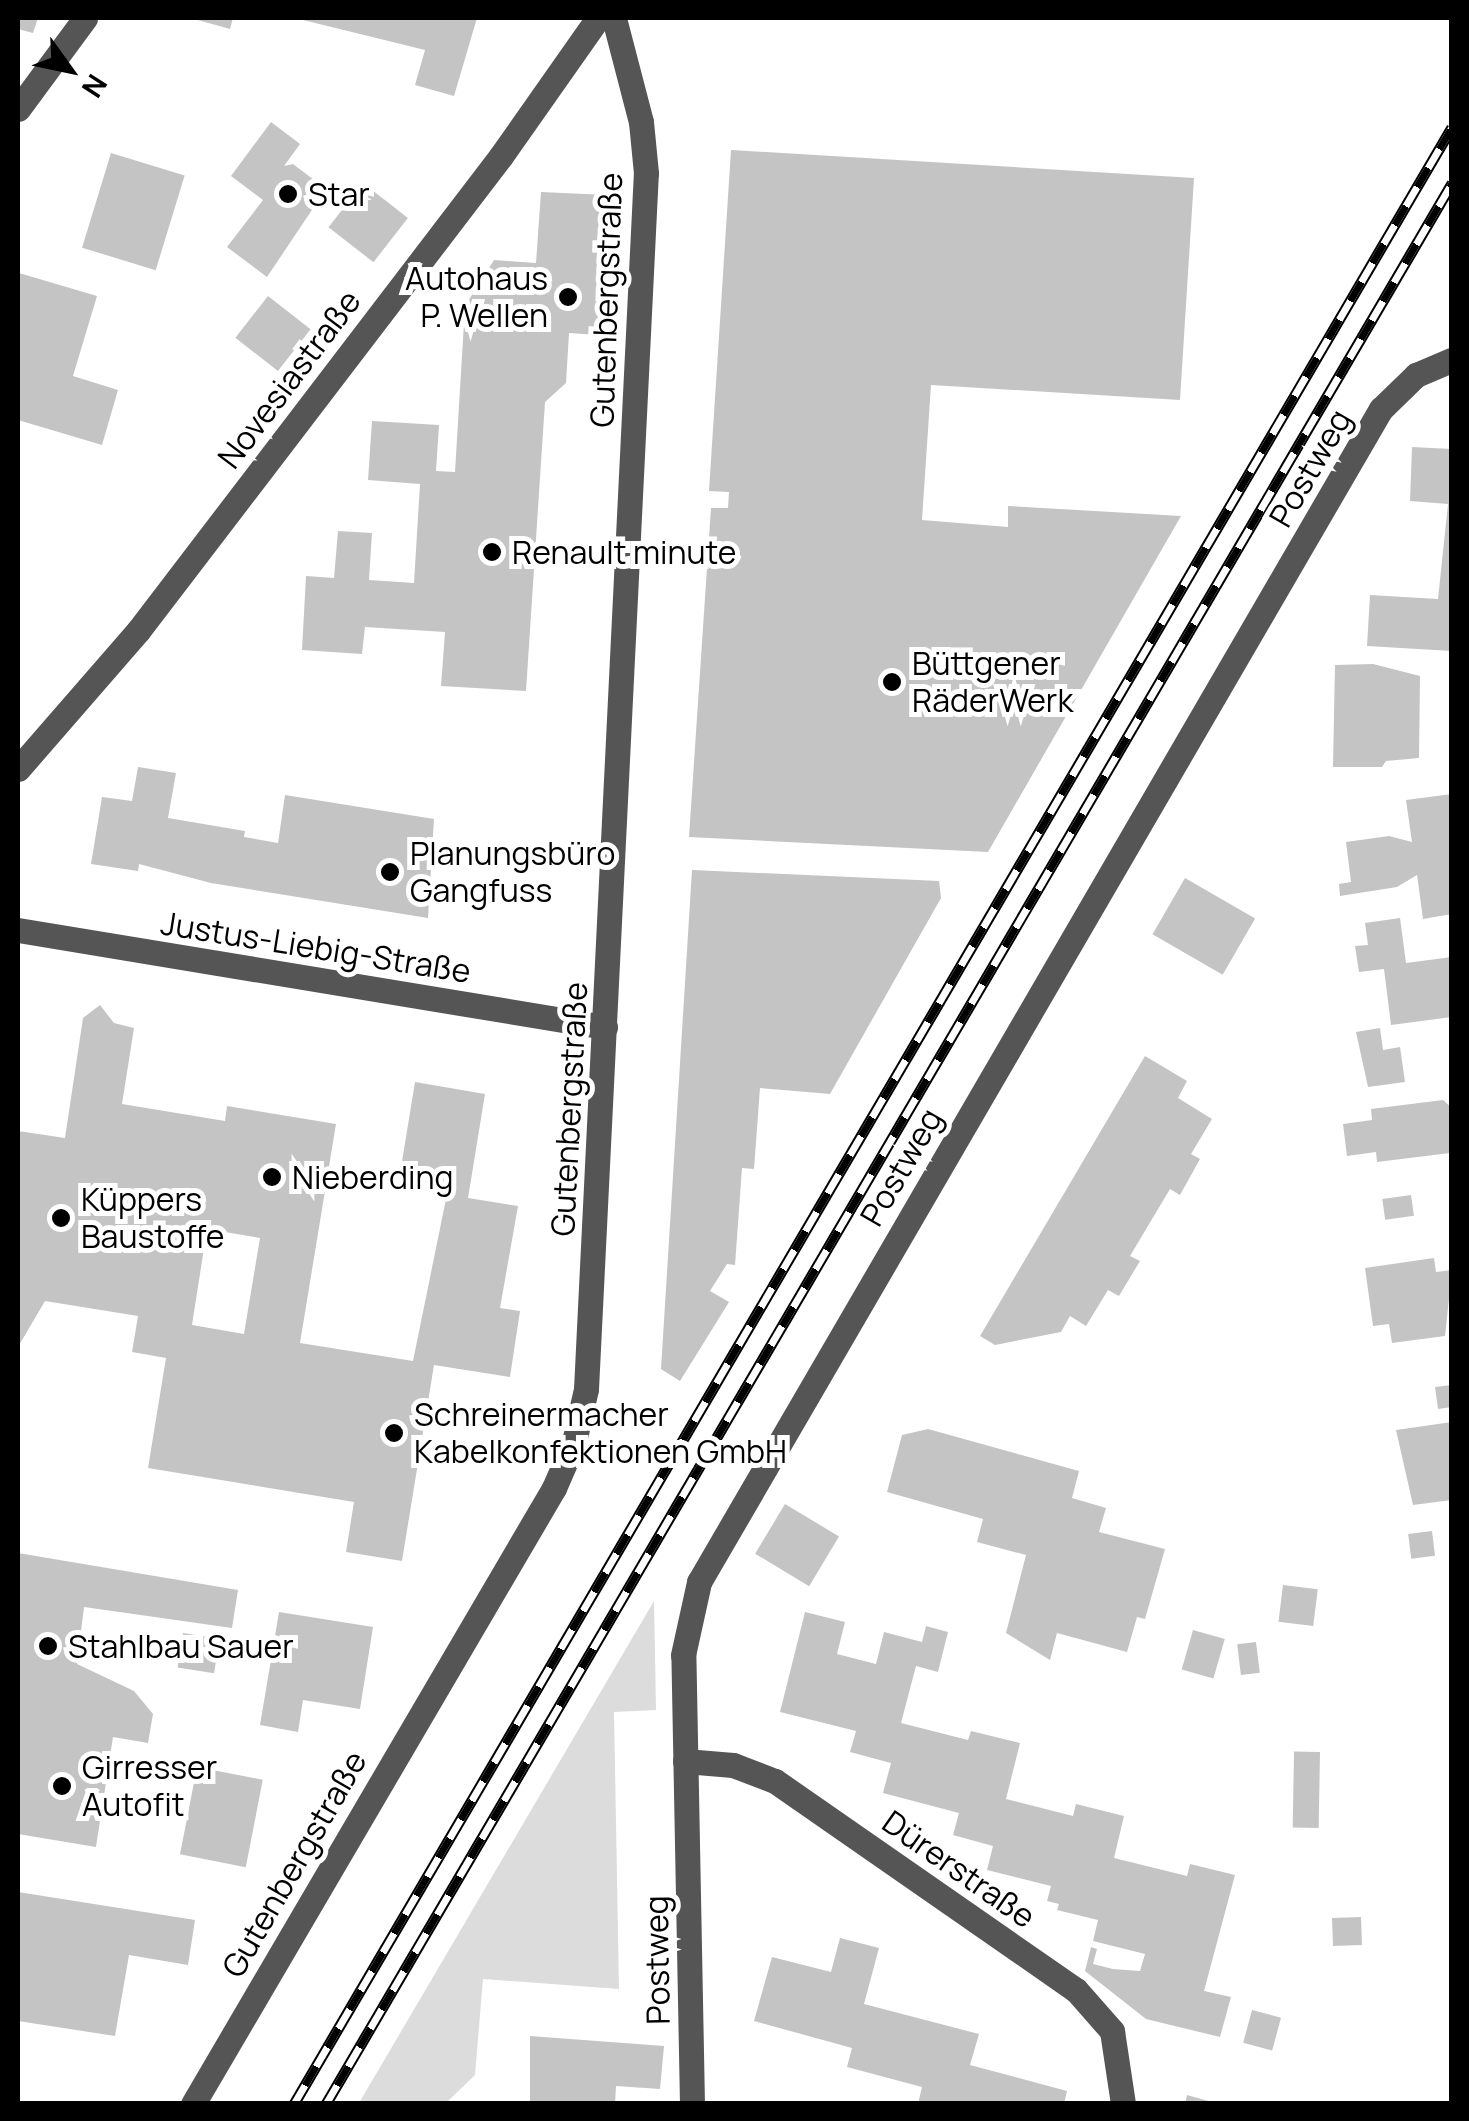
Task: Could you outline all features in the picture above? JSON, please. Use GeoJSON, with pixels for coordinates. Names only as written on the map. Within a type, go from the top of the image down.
{"type":"FeatureCollection","features":[{"type":"Feature","properties":{"kind":"street"},"geometry":{"type":"LineString","coordinates":[[18,109],[85,18]]}},
{"type":"Feature","properties":{"kind":"street","name":"Novesiastraße"},"geometry":{"type":"LineString","coordinates":[[18,769],[138,631],[490,170],[598,18]]}},
{"type":"Feature","properties":{"kind":"street","name":"Gutenbergstraße"},"geometry":{"type":"LineString","coordinates":[[193,2104],[574,1442],[592,1326],[646,173],[640,122],[614,18]]}},
{"type":"Feature","properties":{"kind":"street","name":"Postweg"},"geometry":{"type":"LineString","coordinates":[[692,2104],[686,1631],[710,1559],[1381,410],[1416,375],[1452,360]]}},
{"type":"Feature","properties":{"kind":"street","name":"Justus-Liebig-Straße"},"geometry":{"type":"LineString","coordinates":[[18,930],[604,1026]]}},
{"type":"Feature","properties":{"kind":"street","name":"Dürerstraße"},"geometry":{"type":"LineString","coordinates":[[685,1761],[732,1765],[776,1782],[1084,1996],[1112,2030],[1123,2104]]}},
{"type":"Feature","properties":{"kind":"shaded area"},"geometry":{"type":"Polygon","coordinates":[[[654,1601],[656,1710],[614,1712],[619,1989],[483,1979],[475,2075],[446,2103],[359,2103],[654,1601]]]}},
{"type":"Feature","properties":{"kind":"building"},"geometry":{"type":"Polygon","coordinates":[[[18,18],[38,18],[33,33],[18,29],[18,18]]]}},
{"type":"Feature","properties":{"kind":"building"},"geometry":{"type":"Polygon","coordinates":[[[194,18],[233,18],[230,29],[194,18]]]}},
{"type":"Feature","properties":{"kind":"building"},"geometry":{"type":"Polygon","coordinates":[[[477,18],[454,96],[415,85],[425,50],[299,19],[477,18]]]}},
{"type":"Feature","properties":{"kind":"building","name":"Star"},"geometry":{"type":"Polygon","coordinates":[[[271,122],[300,144],[284,166],[293,164],[326,189],[267,277],[227,247],[263,200],[231,176],[271,122]]]}},
{"type":"Feature","properties":{"kind":"building"},"geometry":{"type":"Polygon","coordinates":[[[731,150],[1194,178],[1180,400],[931,385],[922,520],[1008,527],[1008,506],[1181,516],[988,852],[689,837],[711,508],[728,508],[729,492],[709,491],[731,150]]]}},
{"type":"Feature","properties":{"kind":"building"},"geometry":{"type":"Polygon","coordinates":[[[111,153],[185,176],[156,270],[82,248],[111,153]]]}},
{"type":"Feature","properties":{"kind":"building"},"geometry":{"type":"Polygon","coordinates":[[[363,183],[408,218],[373,262],[329,227],[363,183]]]}},
{"type":"Feature","properties":{"kind":"building"},"geometry":{"type":"Polygon","coordinates":[[[541,192],[607,195],[598,335],[569,333],[566,383],[545,402],[526,691],[441,686],[445,632],[365,627],[362,654],[302,650],[306,576],[334,578],[338,531],[372,533],[369,580],[414,583],[420,484],[368,480],[372,421],[439,425],[436,471],[455,472],[465,306],[494,260],[536,263],[541,192]]]}},
{"type":"Feature","properties":{"kind":"building"},"geometry":{"type":"Polygon","coordinates":[[[19,273],[97,296],[73,376],[118,390],[102,445],[18,420],[19,273]]]}},
{"type":"Feature","properties":{"kind":"building"},"geometry":{"type":"Polygon","coordinates":[[[268,296],[311,329],[278,371],[235,338],[268,296]]]}},
{"type":"Feature","properties":{"kind":"building"},"geometry":{"type":"Polygon","coordinates":[[[1412,447],[1452,449],[1452,651],[1367,646],[1370,595],[1438,599],[1448,504],[1410,501],[1412,447]]]}},
{"type":"Feature","properties":{"kind":"building"},"geometry":{"type":"Polygon","coordinates":[[[1373,664],[1420,676],[1419,758],[1386,761],[1382,767],[1333,767],[1335,665],[1373,664]]]}},
{"type":"Feature","properties":{"kind":"building"},"geometry":{"type":"Polygon","coordinates":[[[138,767],[176,773],[168,818],[245,831],[244,837],[278,843],[285,795],[434,819],[428,918],[211,883],[139,864],[138,871],[91,864],[102,797],[132,801],[138,767]]]}},
{"type":"Feature","properties":{"kind":"building"},"geometry":{"type":"Polygon","coordinates":[[[1452,794],[1452,914],[1423,919],[1417,875],[1397,887],[1340,896],[1339,884],[1351,882],[1346,842],[1389,836],[1412,842],[1406,800],[1452,794]]]}},
{"type":"Feature","properties":{"kind":"building"},"geometry":{"type":"Polygon","coordinates":[[[692,870],[939,881],[941,898],[830,1094],[760,1088],[754,1169],[742,1168],[735,1265],[727,1264],[710,1291],[729,1302],[680,1381],[661,1369],[692,870]]]}},
{"type":"Feature","properties":{"kind":"building"},"geometry":{"type":"Polygon","coordinates":[[[1185,878],[1255,918],[1223,975],[1152,934],[1185,878]]]}},
{"type":"Feature","properties":{"kind":"building"},"geometry":{"type":"Polygon","coordinates":[[[1400,918],[1406,963],[1452,957],[1452,1017],[1391,1025],[1384,969],[1359,972],[1355,946],[1368,945],[1365,923],[1400,918]]]}},
{"type":"Feature","properties":{"kind":"building"},"geometry":{"type":"Polygon","coordinates":[[[100,1005],[114,1023],[134,1028],[122,1104],[225,1121],[227,1106],[336,1124],[300,1343],[413,1361],[447,1194],[398,1186],[415,1082],[485,1094],[468,1198],[518,1206],[500,1308],[520,1311],[510,1377],[434,1365],[402,1561],[346,1552],[354,1502],[148,1468],[166,1358],[132,1352],[138,1316],[45,1301],[18,1347],[18,1131],[65,1138],[83,1018],[100,1005]],[[207,1229],[192,1325],[244,1334],[260,1238],[207,1229]]]}},
{"type":"Feature","properties":{"kind":"building"},"geometry":{"type":"Polygon","coordinates":[[[1380,1028],[1383,1050],[1400,1047],[1405,1082],[1368,1087],[1356,1032],[1380,1028]]]}},
{"type":"Feature","properties":{"kind":"building"},"geometry":{"type":"Polygon","coordinates":[[[1145,1056],[1187,1081],[1178,1098],[1212,1119],[1191,1154],[1200,1159],[1180,1195],[1170,1189],[1130,1256],[1140,1261],[1119,1296],[1108,1290],[1086,1326],[1070,1316],[1061,1332],[995,1345],[980,1336],[1145,1056]]]}},
{"type":"Feature","properties":{"kind":"building"},"geometry":{"type":"Polygon","coordinates":[[[1443,1100],[1452,1108],[1450,1153],[1377,1162],[1376,1152],[1347,1156],[1343,1124],[1372,1120],[1371,1109],[1443,1100]]]}},
{"type":"Feature","properties":{"kind":"building"},"geometry":{"type":"Polygon","coordinates":[[[1411,1195],[1414,1216],[1385,1220],[1382,1199],[1411,1195]]]}},
{"type":"Feature","properties":{"kind":"building"},"geometry":{"type":"Polygon","coordinates":[[[1434,1258],[1436,1272],[1452,1270],[1445,1336],[1392,1343],[1389,1324],[1373,1326],[1365,1268],[1434,1258]]]}},
{"type":"Feature","properties":{"kind":"building"},"geometry":{"type":"Polygon","coordinates":[[[1452,1385],[1452,1407],[1438,1409],[1435,1387],[1452,1385]]]}},
{"type":"Feature","properties":{"kind":"building"},"geometry":{"type":"Polygon","coordinates":[[[1452,1422],[1452,1500],[1413,1505],[1396,1430],[1452,1422]]]}},
{"type":"Feature","properties":{"kind":"building"},"geometry":{"type":"Polygon","coordinates":[[[928,1429],[1079,1471],[1072,1498],[1106,1508],[1099,1532],[1165,1549],[1145,1619],[1137,1617],[1127,1652],[1057,1633],[1050,1660],[1006,1633],[1026,1555],[977,1542],[983,1519],[887,1492],[902,1435],[928,1429]]]}},
{"type":"Feature","properties":{"kind":"building"},"geometry":{"type":"Polygon","coordinates":[[[785,1504],[839,1536],[809,1586],[755,1554],[785,1504]]]}},
{"type":"Feature","properties":{"kind":"building"},"geometry":{"type":"Polygon","coordinates":[[[1432,1531],[1435,1556],[1411,1559],[1408,1534],[1432,1531]]]}},
{"type":"Feature","properties":{"kind":"building","name":"Stahlbau Sauer"},"geometry":{"type":"Polygon","coordinates":[[[18,1553],[238,1590],[232,1628],[84,1607],[77,1664],[134,1691],[153,1714],[148,1743],[113,1737],[96,1847],[18,1834],[18,1553]]]}},
{"type":"Feature","properties":{"kind":"building"},"geometry":{"type":"Polygon","coordinates":[[[1283,1585],[1318,1589],[1313,1626],[1278,1622],[1283,1585]]]}},
{"type":"Feature","properties":{"kind":"building"},"geometry":{"type":"Polygon","coordinates":[[[279,1612],[373,1627],[360,1709],[303,1700],[298,1732],[260,1725],[279,1612]]]}},
{"type":"Feature","properties":{"kind":"building"},"geometry":{"type":"Polygon","coordinates":[[[805,1612],[845,1622],[837,1654],[876,1664],[884,1632],[922,1642],[926,1626],[948,1632],[938,1672],[916,1666],[901,1723],[968,1740],[971,1731],[1020,1743],[1006,1799],[1073,1816],[1076,1804],[1124,1816],[1114,1858],[1187,1876],[1190,1864],[1235,1875],[1204,1991],[1231,1997],[1220,2037],[1146,2019],[1085,1971],[1091,1947],[1097,1949],[1093,1964],[1113,1969],[1140,1971],[1145,1954],[1093,1941],[1098,1920],[1057,1910],[1059,1904],[1047,1901],[1051,1886],[987,1870],[993,1846],[953,1835],[959,1813],[883,1793],[891,1763],[850,1752],[856,1731],[780,1712],[805,1612]]]}},
{"type":"Feature","properties":{"kind":"building"},"geometry":{"type":"Polygon","coordinates":[[[1193,1630],[1225,1639],[1213,1679],[1182,1669],[1193,1630]]]}},
{"type":"Feature","properties":{"kind":"building"},"geometry":{"type":"Polygon","coordinates":[[[183,1633],[220,1639],[214,1673],[178,1668],[183,1633]]]}},
{"type":"Feature","properties":{"kind":"building"},"geometry":{"type":"Polygon","coordinates":[[[1256,1642],[1260,1673],[1241,1675],[1237,1644],[1256,1642]]]}},
{"type":"Feature","properties":{"kind":"building"},"geometry":{"type":"Polygon","coordinates":[[[1294,1752],[1320,1752],[1319,1828],[1293,1828],[1294,1752]]]}},
{"type":"Feature","properties":{"kind":"building"},"geometry":{"type":"Polygon","coordinates":[[[197,1767],[263,1780],[246,1867],[180,1854],[197,1767]]]}},
{"type":"Feature","properties":{"kind":"building"},"geometry":{"type":"Polygon","coordinates":[[[18,1892],[195,1920],[188,1965],[129,1955],[115,2036],[18,2021],[18,1892]]]}},
{"type":"Feature","properties":{"kind":"building"},"geometry":{"type":"Polygon","coordinates":[[[1361,1917],[1362,1945],[1333,1946],[1332,1918],[1361,1917]]]}},
{"type":"Feature","properties":{"kind":"building"},"geometry":{"type":"Polygon","coordinates":[[[840,1938],[879,1948],[864,2004],[979,2034],[970,2065],[1067,2091],[1064,2104],[918,2104],[922,2087],[847,2067],[852,2048],[754,2021],[772,1957],[831,1972],[840,1938]]]}},
{"type":"Feature","properties":{"kind":"building"},"geometry":{"type":"Polygon","coordinates":[[[1252,2010],[1281,2018],[1272,2051],[1243,2043],[1252,2010]]]}},
{"type":"Feature","properties":{"kind":"building"},"geometry":{"type":"Polygon","coordinates":[[[530,2036],[664,2046],[660,2089],[616,2086],[615,2104],[530,2104],[530,2036]]]}},
{"type":"Feature","properties":{"kind":"building"},"geometry":{"type":"Polygon","coordinates":[[[1187,2095],[1212,2102],[1212,2104],[1185,2104],[1187,2095]]]}},
{"type":"Feature","properties":{"kind":"railway"},"geometry":{"type":"LineString","coordinates":[[294,2104],[1452,127]]}},
{"type":"Feature","properties":{"kind":"railway"},"geometry":{"type":"LineString","coordinates":[[326,2104],[1452,183]]}},
{"type":"Feature","properties":{"kind":"place","name":"Star"},"geometry":{"type":"Point","coordinates":[288,194]}},
{"type":"Feature","properties":{"kind":"place","name":"Autohaus P. Wellen"},"geometry":{"type":"Point","coordinates":[568,297]}},
{"type":"Feature","properties":{"kind":"place","name":"Renault minute"},"geometry":{"type":"Point","coordinates":[492,552]}},
{"type":"Feature","properties":{"kind":"place","name":"Büttgener RäderWerk"},"geometry":{"type":"Point","coordinates":[892,682]}},
{"type":"Feature","properties":{"kind":"place","name":"Planungsbüro Gangfuss"},"geometry":{"type":"Point","coordinates":[390,872]}},
{"type":"Feature","properties":{"kind":"place","name":"Nieberding"},"geometry":{"type":"Point","coordinates":[272,1177]}},
{"type":"Feature","properties":{"kind":"place","name":"Küppers Baustoffe"},"geometry":{"type":"Point","coordinates":[61,1218]}},
{"type":"Feature","properties":{"kind":"place","name":"Schreinermacher Kabelkonfektionen GmbH"},"geometry":{"type":"Point","coordinates":[394,1433]}},
{"type":"Feature","properties":{"kind":"place","name":"Stahlbau Sauer"},"geometry":{"type":"Point","coordinates":[48,1646]}},
{"type":"Feature","properties":{"kind":"place","name":"Girresser Autofit"},"geometry":{"type":"Point","coordinates":[62,1786]}}]}
